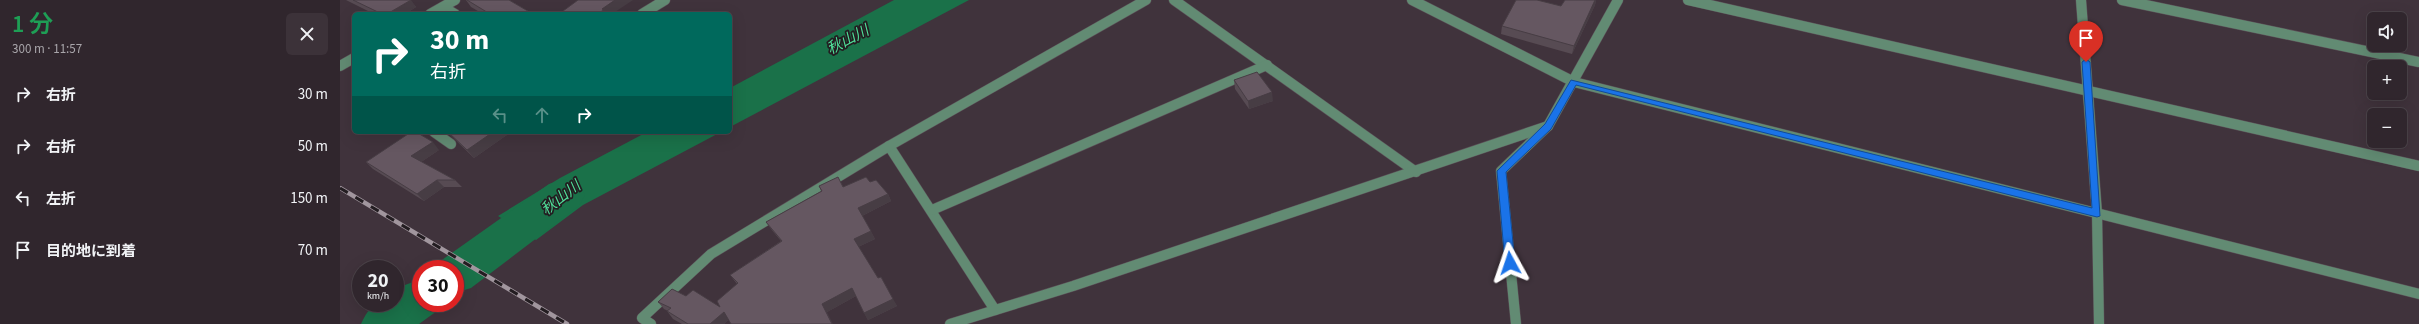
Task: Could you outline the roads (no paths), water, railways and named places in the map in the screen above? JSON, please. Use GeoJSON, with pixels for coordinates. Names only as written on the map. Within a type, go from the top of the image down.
{"type":"FeatureCollection","features":[{"type":"Feature","properties":{"kind":"street"},"geometry":{"type":"LineString","coordinates":[[434,12],[455,0]]}},
{"type":"Feature","properties":{"kind":"street"},"geometry":{"type":"LineString","coordinates":[[645,12],[665,0]]}},
{"type":"Feature","properties":{"kind":"street"},"geometry":{"type":"LineString","coordinates":[[651,324],[642,318],[711,254],[889,146],[1146,0]]}},
{"type":"Feature","properties":{"kind":"street"},"geometry":{"type":"LineString","coordinates":[[1174,0],[1416,172]]}},
{"type":"Feature","properties":{"kind":"street"},"geometry":{"type":"LineString","coordinates":[[1412,0],[1574,82],[2419,294]]}},
{"type":"Feature","properties":{"kind":"street"},"geometry":{"type":"LineString","coordinates":[[1516,324],[1502,171],[1548,126],[1574,82],[1618,0]]}},
{"type":"Feature","properties":{"kind":"street"},"geometry":{"type":"LineString","coordinates":[[1688,0],[2089,93],[2419,166]]}},
{"type":"Feature","properties":{"kind":"street"},"geometry":{"type":"LineString","coordinates":[[2080,0],[2089,93],[2097,213],[2099,324]]}},
{"type":"Feature","properties":{"kind":"street"},"geometry":{"type":"LineString","coordinates":[[2122,0],[2419,62]]}},
{"type":"Feature","properties":{"kind":"street"},"geometry":{"type":"LineString","coordinates":[[443,7],[452,12]]}},
{"type":"Feature","properties":{"kind":"street"},"geometry":{"type":"LineString","coordinates":[[340,66],[352,59]]}},
{"type":"Feature","properties":{"kind":"street"},"geometry":{"type":"LineString","coordinates":[[932,210],[1267,65]]}},
{"type":"Feature","properties":{"kind":"street"},"geometry":{"type":"LineString","coordinates":[[950,324],[1416,172],[1548,126]]}},
{"type":"Feature","properties":{"kind":"street"},"geometry":{"type":"LineString","coordinates":[[437,134],[451,144]]}},
{"type":"Feature","properties":{"kind":"street"},"geometry":{"type":"LineString","coordinates":[[889,146],[932,210],[995,310]]}},
{"type":"Feature","properties":{"kind":"water"},"geometry":{"type":"Polygon","coordinates":[[[894,0],[969,0],[732,126],[732,87],[894,0]]]}},
{"type":"Feature","properties":{"kind":"water"},"geometry":{"type":"Polygon","coordinates":[[[643,134],[717,134],[583,205],[536,240],[498,216],[560,178],[643,134]]]}},
{"type":"Feature","properties":{"kind":"waterway","name":"秋山川"},"geometry":{"type":"LineString","coordinates":[[464,269],[520,229],[564,195]]}},
{"type":"Feature","properties":{"kind":"waterway","name":"秋山川"},"geometry":{"type":"LineString","coordinates":[[384,324],[412,304]]}},
{"type":"Feature","properties":{"kind":"railway"},"geometry":{"type":"LineString","coordinates":[[340,188],[567,324]]}}]}
